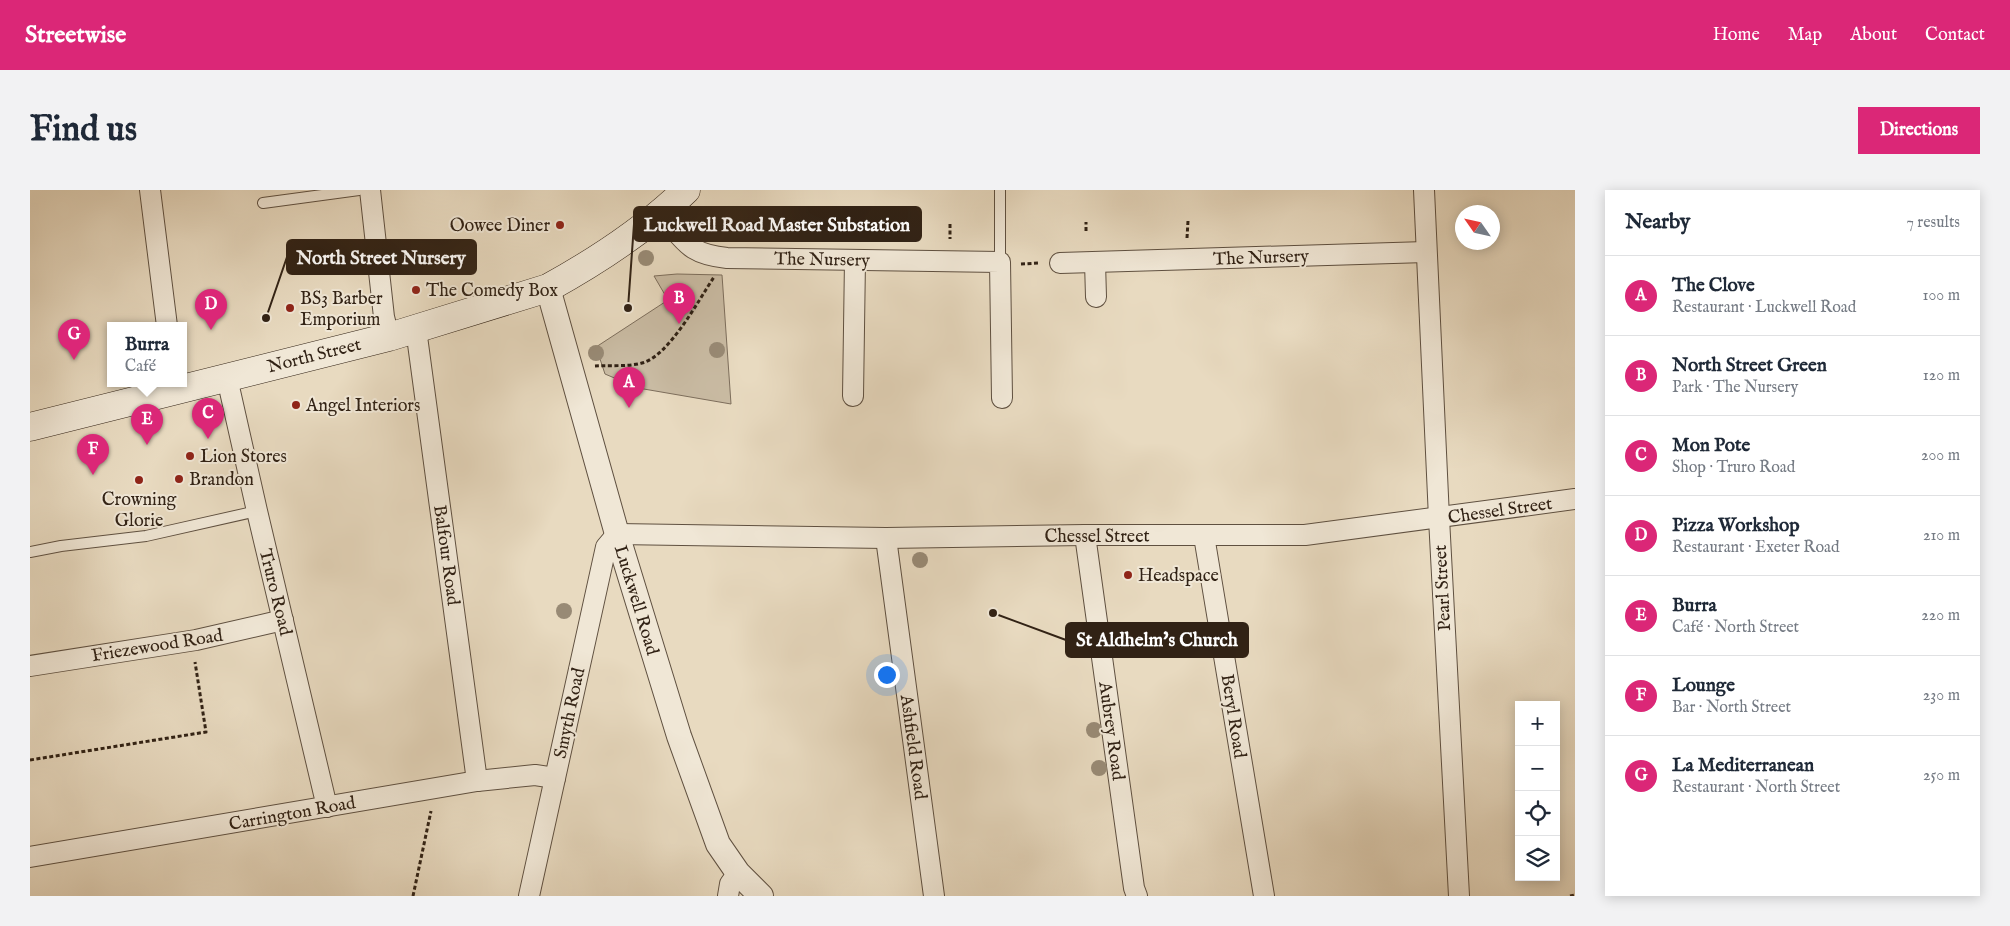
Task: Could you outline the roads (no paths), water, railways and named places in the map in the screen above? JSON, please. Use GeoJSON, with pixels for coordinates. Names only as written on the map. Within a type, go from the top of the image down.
{"type":"FeatureCollection","features":[{"type":"Feature","properties":{"kind":"main road","name":"North Street"},"geometry":{"type":"LineString","coordinates":[[187,385],[227,378],[416,329],[548,288],[574,273],[661,214],[686,190]]}},
{"type":"Feature","properties":{"kind":"main road","name":"North Street"},"geometry":{"type":"LineString","coordinates":[[30,427],[175,387]]}},
{"type":"Feature","properties":{"kind":"street"},"geometry":{"type":"LineString","coordinates":[[150,190],[166,322]]}},
{"type":"Feature","properties":{"kind":"street"},"geometry":{"type":"LineString","coordinates":[[370,190],[384,316],[389,336]]}},
{"type":"Feature","properties":{"kind":"street","name":"Pearl Street"},"geometry":{"type":"LineString","coordinates":[[1424,190],[1459,896]]}},
{"type":"Feature","properties":{"kind":"street","name":"The Nursery"},"geometry":{"type":"LineString","coordinates":[[661,214],[696,251],[707,256],[727,258],[1000,262]]}},
{"type":"Feature","properties":{"kind":"street","name":"The Nursery"},"geometry":{"type":"LineString","coordinates":[[1060,263],[1426,252]]}},
{"type":"Feature","properties":{"kind":"street"},"geometry":{"type":"LineString","coordinates":[[853,396],[856,260]]}},
{"type":"Feature","properties":{"kind":"street"},"geometry":{"type":"LineString","coordinates":[[1000,262],[1002,398]]}},
{"type":"Feature","properties":{"kind":"street"},"geometry":{"type":"LineString","coordinates":[[1095,262],[1096,297]]}},
{"type":"Feature","properties":{"kind":"street","name":"Luckwell Road"},"geometry":{"type":"LineString","coordinates":[[548,288],[617,534],[680,736],[718,844],[738,874],[761,896]]}},
{"type":"Feature","properties":{"kind":"street","name":"Balfour Road"},"geometry":{"type":"LineString","coordinates":[[416,329],[477,781]]}},
{"type":"Feature","properties":{"kind":"street","name":"Truro Road"},"geometry":{"type":"LineString","coordinates":[[227,378],[256,511],[327,807]]}},
{"type":"Feature","properties":{"kind":"street","name":"Chessel Street"},"geometry":{"type":"LineString","coordinates":[[617,534],[886,538],[1085,535],[1305,536],[1575,499]]}},
{"type":"Feature","properties":{"kind":"street","name":"Smyth Road"},"geometry":{"type":"LineString","coordinates":[[528,896],[606,547],[617,534]]}},
{"type":"Feature","properties":{"kind":"street","name":"Aubrey Road"},"geometry":{"type":"LineString","coordinates":[[1085,535],[1134,888],[1137,896]]}},
{"type":"Feature","properties":{"kind":"street","name":"Beryl Road"},"geometry":{"type":"LineString","coordinates":[[1204,536],[1264,896]]}},
{"type":"Feature","properties":{"kind":"street","name":"Ashfield Road"},"geometry":{"type":"LineString","coordinates":[[886,538],[934,896]]}},
{"type":"Feature","properties":{"kind":"street","name":"Friezewood Road"},"geometry":{"type":"LineString","coordinates":[[30,666],[211,637],[283,620]]}},
{"type":"Feature","properties":{"kind":"street","name":"Carrington Road"},"geometry":{"type":"LineString","coordinates":[[30,857],[477,781],[535,775],[555,778]]}},
{"type":"Feature","properties":{"kind":"street"},"geometry":{"type":"LineString","coordinates":[[728,896],[730,884],[738,874]]}},
{"type":"Feature","properties":{"kind":"lane"},"geometry":{"type":"LineString","coordinates":[[264,203],[359,190]]}},
{"type":"Feature","properties":{"kind":"lane"},"geometry":{"type":"LineString","coordinates":[[1000,191],[1000,262]]}},
{"type":"Feature","properties":{"kind":"lane"},"geometry":{"type":"LineString","coordinates":[[30,552],[62,546],[146,536],[256,511]]}},
{"type":"Feature","properties":{"kind":"place","name":"Oowee Diner"},"geometry":{"type":"Point","coordinates":[560,225]}},
{"type":"Feature","properties":{"kind":"place","name":"The Comedy Box"},"geometry":{"type":"Point","coordinates":[416,290]}},
{"type":"Feature","properties":{"kind":"place","name":"BS3 Barber Emporium"},"geometry":{"type":"Point","coordinates":[290,308]}},
{"type":"Feature","properties":{"kind":"place","name":"Luckwell Road Master Substation"},"geometry":{"type":"Point","coordinates":[628,308]}},
{"type":"Feature","properties":{"kind":"place","name":"North Street Nursery"},"geometry":{"type":"Point","coordinates":[266,318]}},
{"type":"Feature","properties":{"kind":"place","name":"North Street Green"},"geometry":{"type":"Point","coordinates":[679,324]}},
{"type":"Feature","properties":{"kind":"place","name":"Pizza Workshop"},"geometry":{"type":"Point","coordinates":[211,330]}},
{"type":"Feature","properties":{"kind":"place","name":"La Mediterranean"},"geometry":{"type":"Point","coordinates":[74,360]}},
{"type":"Feature","properties":{"kind":"place","name":"Angel Interiors"},"geometry":{"type":"Point","coordinates":[296,405]}},
{"type":"Feature","properties":{"kind":"place","name":"The Clove"},"geometry":{"type":"Point","coordinates":[629,408]}},
{"type":"Feature","properties":{"kind":"place","name":"Mon Pote"},"geometry":{"type":"Point","coordinates":[208,439]}},
{"type":"Feature","properties":{"kind":"place","name":"Burra"},"geometry":{"type":"Point","coordinates":[147,445]}},
{"type":"Feature","properties":{"kind":"place","name":"Lion Stores"},"geometry":{"type":"Point","coordinates":[190,456]}},
{"type":"Feature","properties":{"kind":"place","name":"Lounge"},"geometry":{"type":"Point","coordinates":[93,475]}},
{"type":"Feature","properties":{"kind":"place","name":"Brandon"},"geometry":{"type":"Point","coordinates":[179,479]}},
{"type":"Feature","properties":{"kind":"place","name":"Crowning Glorie"},"geometry":{"type":"Point","coordinates":[139,480]}},
{"type":"Feature","properties":{"kind":"place","name":"Headspace"},"geometry":{"type":"Point","coordinates":[1128,575]}},
{"type":"Feature","properties":{"kind":"place","name":"St Aldhelm's Church"},"geometry":{"type":"Point","coordinates":[993,613]}}]}
